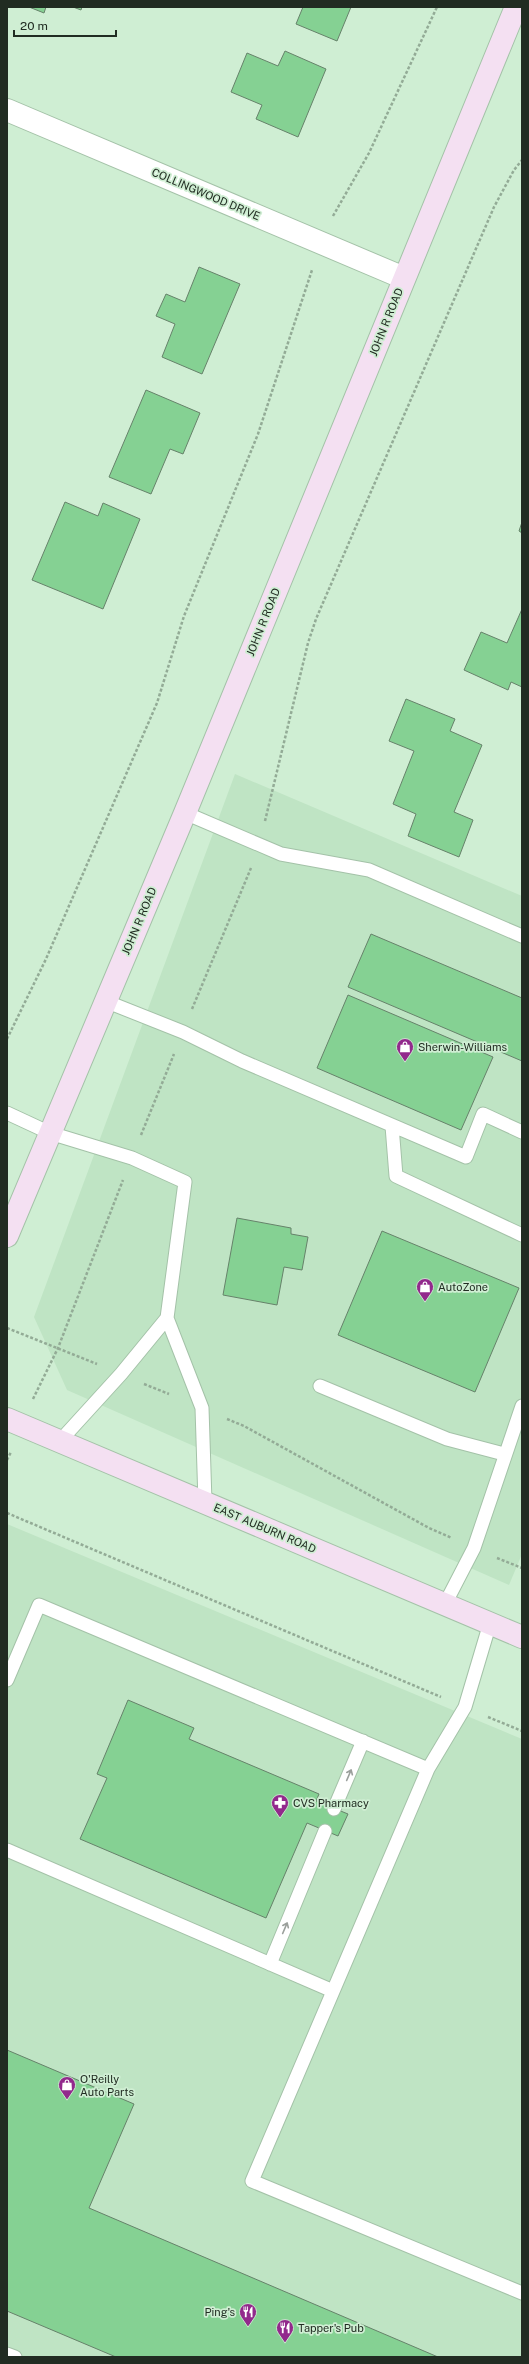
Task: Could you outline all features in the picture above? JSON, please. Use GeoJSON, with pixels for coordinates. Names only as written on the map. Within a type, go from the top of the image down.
{"type":"FeatureCollection","features":[{"type":"Feature","properties":{"kind":"main road","name":"JOHN R ROAD"},"geometry":{"type":"LineString","coordinates":[[7,1236],[185,813],[516,7]]}},
{"type":"Feature","properties":{"kind":"main road","name":"EAST AUBURN ROAD"},"geometry":{"type":"LineString","coordinates":[[7,1418],[522,1637]]}},
{"type":"Feature","properties":{"kind":"street","name":"COLLINGWOOD DRIVE"},"geometry":{"type":"LineString","coordinates":[[7,110],[404,278]]}},
{"type":"Feature","properties":{"kind":"lane"},"geometry":{"type":"LineString","coordinates":[[185,813],[281,854],[369,870],[522,936]]}},
{"type":"Feature","properties":{"kind":"lane"},"geometry":{"type":"LineString","coordinates":[[106,1001],[182,1032],[242,1061],[466,1157],[484,1114],[522,1132]]}},
{"type":"Feature","properties":{"kind":"lane"},"geometry":{"type":"LineString","coordinates":[[7,1113],[50,1133],[132,1158],[185,1182],[167,1318],[202,1408],[205,1502]]}},
{"type":"Feature","properties":{"kind":"lane"},"geometry":{"type":"LineString","coordinates":[[392,1126],[396,1176],[522,1235]]}},
{"type":"Feature","properties":{"kind":"lane"},"geometry":{"type":"LineString","coordinates":[[60,1441],[121,1374],[167,1318]]}},
{"type":"Feature","properties":{"kind":"lane"},"geometry":{"type":"LineString","coordinates":[[320,1386],[447,1439],[504,1454]]}},
{"type":"Feature","properties":{"kind":"lane"},"geometry":{"type":"LineString","coordinates":[[445,1604],[474,1548],[504,1454],[522,1406]]}},
{"type":"Feature","properties":{"kind":"lane"},"geometry":{"type":"LineString","coordinates":[[7,1680],[39,1605],[428,1769]]}},
{"type":"Feature","properties":{"kind":"lane"},"geometry":{"type":"LineString","coordinates":[[490,1623],[465,1707],[428,1769],[252,2181],[522,2293]]}},
{"type":"Feature","properties":{"kind":"lane"},"geometry":{"type":"LineString","coordinates":[[334,1808],[363,1741]]}},
{"type":"Feature","properties":{"kind":"lane"},"geometry":{"type":"LineString","coordinates":[[270,1964],[326,1831]]}},
{"type":"Feature","properties":{"kind":"lane"},"geometry":{"type":"LineString","coordinates":[[7,1850],[333,1991]]}},
{"type":"Feature","properties":{"kind":"lane"},"geometry":{"type":"LineString","coordinates":[[7,2354],[14,2357]]}},
{"type":"Feature","properties":{"kind":"path"},"geometry":{"type":"LineString","coordinates":[[331,218],[369,153],[437,7]]}},
{"type":"Feature","properties":{"kind":"path"},"geometry":{"type":"LineString","coordinates":[[265,822],[308,643],[316,619],[494,207],[514,170],[522,160]]}},
{"type":"Feature","properties":{"kind":"path"},"geometry":{"type":"LineString","coordinates":[[7,1039],[46,959],[158,702],[184,616],[258,434],[313,267]]}},
{"type":"Feature","properties":{"kind":"path"},"geometry":{"type":"LineString","coordinates":[[191,1011],[252,866]]}},
{"type":"Feature","properties":{"kind":"path"},"geometry":{"type":"LineString","coordinates":[[145,1126],[175,1053]]}},
{"type":"Feature","properties":{"kind":"path"},"geometry":{"type":"LineString","coordinates":[[42,1378],[58,1348],[124,1176]]}},
{"type":"Feature","properties":{"kind":"path"},"geometry":{"type":"LineString","coordinates":[[7,1328],[58,1348]]}},
{"type":"Feature","properties":{"kind":"path"},"geometry":{"type":"LineString","coordinates":[[224,1418],[244,1426],[429,1528],[450,1537]]}},
{"type":"Feature","properties":{"kind":"path"},"geometry":{"type":"LineString","coordinates":[[7,1513],[444,1699]]}},
{"type":"Feature","properties":{"kind":"path"},"geometry":{"type":"LineString","coordinates":[[498,1558],[522,1568]]}},
{"type":"Feature","properties":{"kind":"path"},"geometry":{"type":"LineString","coordinates":[[488,1717],[522,1731]]}},
{"type":"Feature","properties":{"kind":"shaded area"},"geometry":{"type":"Polygon","coordinates":[[[235,774],[522,896],[522,1554],[509,1585],[67,1390],[34,1317],[235,774]]]}},
{"type":"Feature","properties":{"kind":"shaded area"},"geometry":{"type":"Polygon","coordinates":[[[7,1524],[522,1739],[522,2357],[7,2357],[7,1524]]]}},
{"type":"Feature","properties":{"kind":"building"},"geometry":{"type":"Polygon","coordinates":[[[29,7],[46,7],[44,13],[29,7]]]}},
{"type":"Feature","properties":{"kind":"building"},"geometry":{"type":"Polygon","coordinates":[[[73,7],[82,7],[81,10],[73,7]]]}},
{"type":"Feature","properties":{"kind":"building"},"geometry":{"type":"Polygon","coordinates":[[[303,7],[351,7],[337,41],[296,24],[303,7]]]}},
{"type":"Feature","properties":{"kind":"building"},"geometry":{"type":"Polygon","coordinates":[[[285,51],[326,69],[298,137],[256,119],[262,105],[231,92],[247,53],[278,66],[285,51]]]}},
{"type":"Feature","properties":{"kind":"building"},"geometry":{"type":"Polygon","coordinates":[[[199,267],[240,284],[202,374],[162,357],[175,324],[156,316],[166,294],[185,302],[199,267]]]}},
{"type":"Feature","properties":{"kind":"building"},"geometry":{"type":"Polygon","coordinates":[[[146,390],[200,413],[183,454],[170,449],[151,494],[109,477],[146,390]]]}},
{"type":"Feature","properties":{"kind":"building"},"geometry":{"type":"Polygon","coordinates":[[[65,502],[98,516],[103,503],[140,519],[103,609],[32,580],[65,502]]]}},
{"type":"Feature","properties":{"kind":"building"},"geometry":{"type":"Polygon","coordinates":[[[522,522],[522,533],[519,531],[522,522]]]}},
{"type":"Feature","properties":{"kind":"building"},"geometry":{"type":"Polygon","coordinates":[[[522,609],[522,687],[511,682],[508,690],[464,670],[481,632],[507,643],[522,609]]]}},
{"type":"Feature","properties":{"kind":"building"},"geometry":{"type":"Polygon","coordinates":[[[406,699],[455,719],[450,731],[482,745],[454,812],[473,820],[459,857],[408,836],[416,814],[393,804],[414,751],[389,741],[406,699]]]}},
{"type":"Feature","properties":{"kind":"building"},"geometry":{"type":"Polygon","coordinates":[[[371,934],[522,998],[522,1061],[348,987],[371,934]]]}},
{"type":"Feature","properties":{"kind":"building","name":"Sherwin-Williams"},"geometry":{"type":"Polygon","coordinates":[[[348,995],[493,1057],[461,1130],[317,1068],[348,995]]]}},
{"type":"Feature","properties":{"kind":"building"},"geometry":{"type":"Polygon","coordinates":[[[237,1218],[291,1228],[291,1234],[308,1237],[302,1270],[284,1267],[277,1305],[223,1295],[237,1218]]]}},
{"type":"Feature","properties":{"kind":"building"},"geometry":{"type":"Polygon","coordinates":[[[382,1231],[519,1288],[475,1392],[338,1335],[382,1231]]]}},
{"type":"Feature","properties":{"kind":"building","name":"CVS Pharmacy"},"geometry":{"type":"Polygon","coordinates":[[[128,1700],[194,1728],[189,1739],[319,1794],[316,1801],[348,1814],[338,1836],[307,1823],[266,1918],[80,1839],[107,1778],[97,1774],[128,1700]]]}},
{"type":"Feature","properties":{"kind":"building"},"geometry":{"type":"Polygon","coordinates":[[[7,2050],[134,2104],[89,2208],[438,2357],[116,2357],[7,2311],[7,2050]]]}},
{"type":"Feature","properties":{"kind":"place","name":"Sherwin-Williams"},"geometry":{"type":"Point","coordinates":[405,1062]}},
{"type":"Feature","properties":{"kind":"place","name":"AutoZone"},"geometry":{"type":"Point","coordinates":[425,1302]}},
{"type":"Feature","properties":{"kind":"place","name":"CVS Pharmacy"},"geometry":{"type":"Point","coordinates":[280,1818]}},
{"type":"Feature","properties":{"kind":"place","name":"O'Reilly Auto Parts"},"geometry":{"type":"Point","coordinates":[67,2100]}},
{"type":"Feature","properties":{"kind":"place","name":"Ping's"},"geometry":{"type":"Point","coordinates":[248,2327]}},
{"type":"Feature","properties":{"kind":"place","name":"Tapper's Pub"},"geometry":{"type":"Point","coordinates":[285,2343]}}]}
